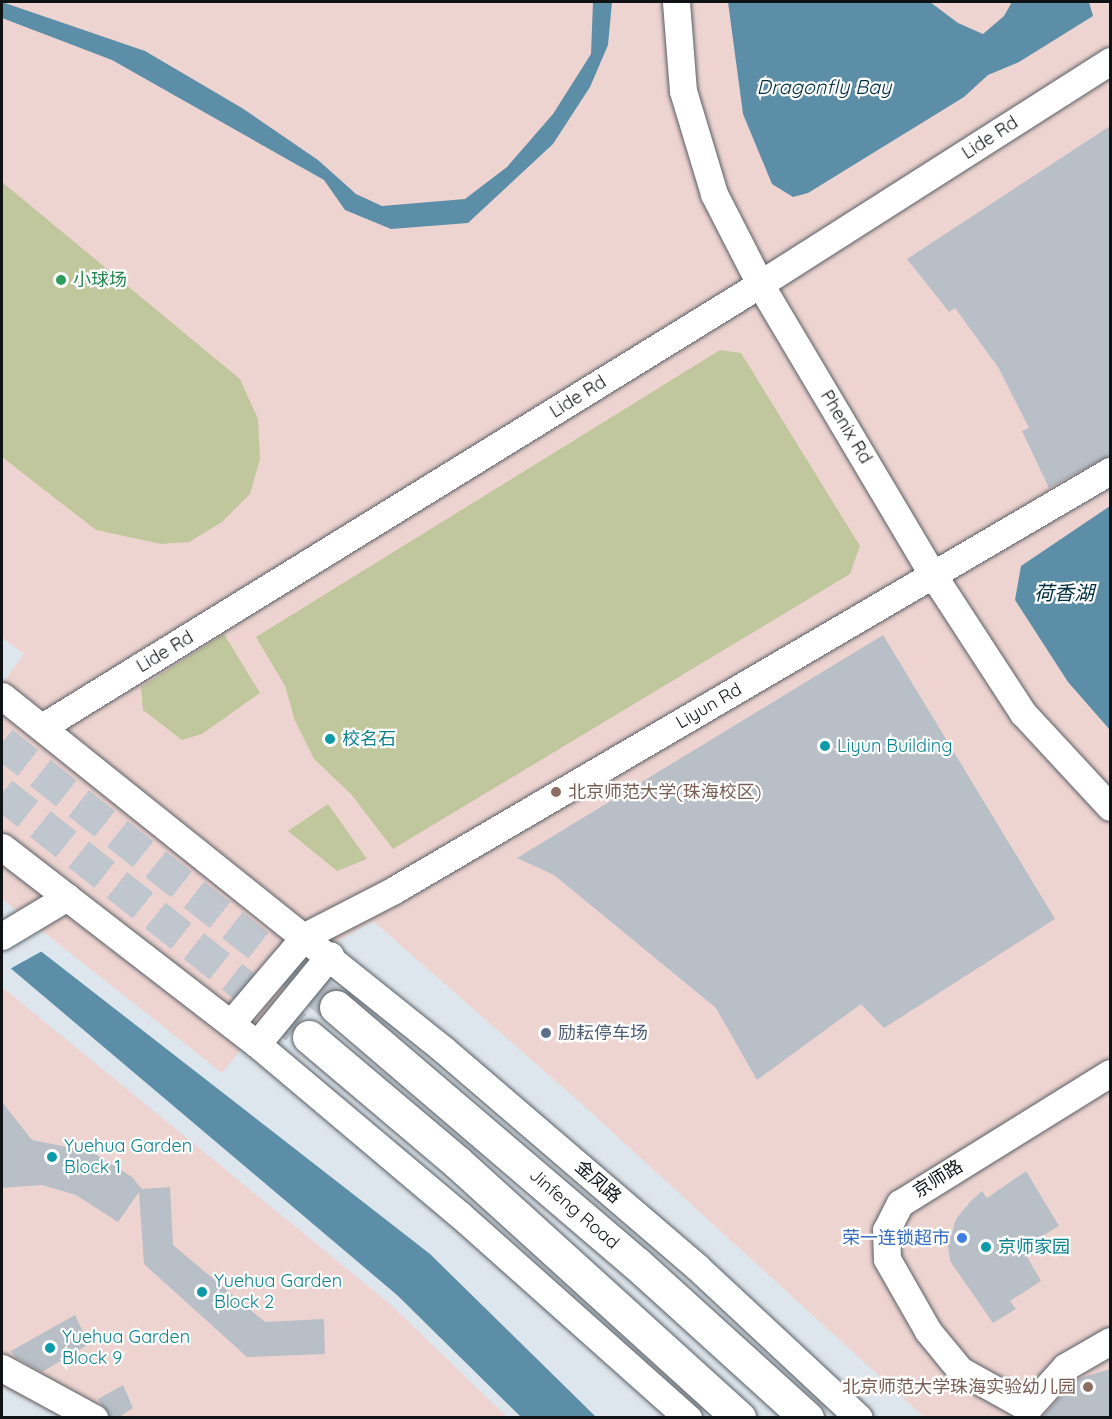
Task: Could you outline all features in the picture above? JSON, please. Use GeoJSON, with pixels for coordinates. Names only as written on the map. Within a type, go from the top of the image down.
{"type":"FeatureCollection","features":[{"type":"Feature","properties":{"kind":"highway","name":"Jinfeng Road"},"geometry":{"type":"LineString","coordinates":[[336,1006],[636,1263],[807,1418]]}},
{"type":"Feature","properties":{"kind":"highway"},"geometry":{"type":"LineString","coordinates":[[309,1037],[457,1162],[739,1418]]}},
{"type":"Feature","properties":{"kind":"street","name":"Phenix Rd"},"geometry":{"type":"LineString","coordinates":[[676,2],[683,91],[714,194],[760,284],[933,574],[1023,713],[1110,807]]}},
{"type":"Feature","properties":{"kind":"street","name":"Lide Rd"},"geometry":{"type":"LineString","coordinates":[[42,727],[760,284],[1110,61]]}},
{"type":"Feature","properties":{"kind":"street","name":"Liyun Rd"},"geometry":{"type":"LineString","coordinates":[[304,936],[394,890],[1110,471]]}},
{"type":"Feature","properties":{"kind":"street","name":"金凤路"},"geometry":{"type":"LineString","coordinates":[[4,703],[42,727],[330,955],[697,1267],[859,1418]]}},
{"type":"Feature","properties":{"kind":"street"},"geometry":{"type":"LineString","coordinates":[[2,847],[257,1044],[459,1214],[688,1418]]}},
{"type":"Feature","properties":{"kind":"street"},"geometry":{"type":"LineString","coordinates":[[2,936],[67,897]]}},
{"type":"Feature","properties":{"kind":"street"},"geometry":{"type":"LineString","coordinates":[[231,1023],[304,936]]}},
{"type":"Feature","properties":{"kind":"street"},"geometry":{"type":"LineString","coordinates":[[257,1044],[330,955]]}},
{"type":"Feature","properties":{"kind":"street","name":"京师路"},"geometry":{"type":"LineString","coordinates":[[1110,1073],[900,1203],[886,1230],[887,1259],[928,1331],[960,1370],[1028,1408],[1065,1367],[1110,1341]]}},
{"type":"Feature","properties":{"kind":"street"},"geometry":{"type":"LineString","coordinates":[[2,1368],[94,1418]]}},
{"type":"Feature","properties":{"kind":"shaded area","name":"北京师范大学(珠海校区)"},"geometry":{"type":"Polygon","coordinates":[[[2,2],[1110,2],[1110,1417],[924,1417],[574,1097],[373,921],[323,950],[222,1073],[2,899],[2,684],[24,654],[2,638],[2,2]]]}},
{"type":"Feature","properties":{"kind":"shaded area"},"geometry":{"type":"Polygon","coordinates":[[[2,987],[390,1304],[507,1417],[61,1417],[2,1387],[2,987]]]}},
{"type":"Feature","properties":{"kind":"green space","name":"小球场"},"geometry":{"type":"Polygon","coordinates":[[[2,182],[240,379],[258,419],[260,459],[250,494],[222,522],[189,542],[161,544],[96,530],[2,457],[2,182]]]}},
{"type":"Feature","properties":{"kind":"green space"},"geometry":{"type":"Polygon","coordinates":[[[720,350],[741,353],[860,546],[850,574],[393,849],[351,794],[314,759],[295,721],[285,686],[256,637],[720,350]]]}},
{"type":"Feature","properties":{"kind":"green space"},"geometry":{"type":"Polygon","coordinates":[[[224,634],[260,693],[202,734],[182,740],[143,710],[141,687],[224,634]]]}},
{"type":"Feature","properties":{"kind":"green space"},"geometry":{"type":"Polygon","coordinates":[[[328,804],[367,859],[337,871],[288,831],[328,804]]]}},
{"type":"Feature","properties":{"kind":"water"},"geometry":{"type":"Polygon","coordinates":[[[2,2],[145,51],[242,108],[318,160],[356,194],[382,206],[465,199],[507,167],[553,114],[591,54],[593,2],[612,2],[608,45],[590,87],[553,144],[468,223],[391,229],[345,210],[324,180],[112,60],[2,18],[2,2]]]}},
{"type":"Feature","properties":{"kind":"water","name":"Dragonfly Bay"},"geometry":{"type":"Polygon","coordinates":[[[728,2],[930,2],[958,23],[983,34],[1004,16],[1012,2],[1089,2],[1093,16],[1019,62],[988,75],[964,97],[808,193],[793,197],[772,184],[743,114],[728,2]]]}},
{"type":"Feature","properties":{"kind":"water","name":"荷香湖"},"geometry":{"type":"Polygon","coordinates":[[[1110,506],[1110,730],[1068,682],[1015,600],[1021,566],[1110,506]]]}},
{"type":"Feature","properties":{"kind":"water"},"geometry":{"type":"Polygon","coordinates":[[[2,921],[430,1254],[596,1417],[521,1417],[397,1295],[2,961],[2,921]]]}},
{"type":"Feature","properties":{"kind":"pier"},"geometry":{"type":"Polygon","coordinates":[[[2,918],[44,950],[8,970],[2,965],[2,918]]]}},
{"type":"Feature","properties":{"kind":"building"},"geometry":{"type":"Polygon","coordinates":[[[1110,126],[1110,455],[1049,488],[1022,431],[1029,428],[998,367],[955,308],[949,312],[907,259],[1110,126]]]}},
{"type":"Feature","properties":{"kind":"building","name":"Liyun Building"},"geometry":{"type":"Polygon","coordinates":[[[883,635],[1055,919],[884,1028],[861,1004],[757,1080],[716,1008],[554,875],[517,858],[883,635]]]}},
{"type":"Feature","properties":{"kind":"building"},"geometry":{"type":"Polygon","coordinates":[[[2,1102],[32,1140],[92,1152],[132,1177],[142,1189],[170,1187],[173,1245],[265,1322],[324,1319],[325,1354],[247,1357],[144,1264],[139,1192],[118,1222],[76,1195],[42,1185],[2,1188],[2,1102]]]}},
{"type":"Feature","properties":{"kind":"building","name":"京师家园"},"geometry":{"type":"Polygon","coordinates":[[[1026,1171],[1059,1226],[1022,1248],[1041,1281],[1010,1301],[1016,1309],[993,1323],[950,1261],[948,1246],[956,1219],[971,1201],[982,1191],[987,1198],[1026,1171]]]}},
{"type":"Feature","properties":{"kind":"building","name":"Yuehua Garden Block 9"},"geometry":{"type":"Polygon","coordinates":[[[75,1315],[89,1344],[42,1372],[15,1357],[11,1351],[75,1315]]]}},
{"type":"Feature","properties":{"kind":"building","name":"北京师范大学珠海实验幼儿园"},"geometry":{"type":"Polygon","coordinates":[[[1110,1369],[1110,1418],[1041,1418],[1077,1379],[1110,1369]]]}},
{"type":"Feature","properties":{"kind":"building"},"geometry":{"type":"Polygon","coordinates":[[[123,1385],[133,1408],[118,1418],[110,1418],[98,1399],[123,1385]]]}},
{"type":"Feature","properties":{"kind":"tunnel"},"geometry":{"type":"LineString","coordinates":[[2,742],[336,1007]]}},
{"type":"Feature","properties":{"kind":"tunnel"},"geometry":{"type":"LineString","coordinates":[[2,793],[309,1037]]}},
{"type":"Feature","properties":{"kind":"place","name":"小球场"},"geometry":{"type":"Point","coordinates":[61,280]}},
{"type":"Feature","properties":{"kind":"place","name":"校名石"},"geometry":{"type":"Point","coordinates":[330,739]}},
{"type":"Feature","properties":{"kind":"place","name":"Liyun Building"},"geometry":{"type":"Point","coordinates":[825,746]}},
{"type":"Feature","properties":{"kind":"place","name":"北京师范大学(珠海校区)"},"geometry":{"type":"Point","coordinates":[556,792]}},
{"type":"Feature","properties":{"kind":"place","name":"励耘停车场"},"geometry":{"type":"Point","coordinates":[546,1033]}},
{"type":"Feature","properties":{"kind":"place","name":"Yuehua Garden Block 1"},"geometry":{"type":"Point","coordinates":[52,1157]}},
{"type":"Feature","properties":{"kind":"place","name":"荣一连锁超市"},"geometry":{"type":"Point","coordinates":[962,1238]}},
{"type":"Feature","properties":{"kind":"place","name":"京师家园"},"geometry":{"type":"Point","coordinates":[986,1247]}},
{"type":"Feature","properties":{"kind":"place","name":"Yuehua Garden Block 2"},"geometry":{"type":"Point","coordinates":[202,1292]}},
{"type":"Feature","properties":{"kind":"place","name":"Yuehua Garden Block 9"},"geometry":{"type":"Point","coordinates":[50,1348]}},
{"type":"Feature","properties":{"kind":"place","name":"北京师范大学珠海实验幼儿园"},"geometry":{"type":"Point","coordinates":[1088,1387]}}]}
